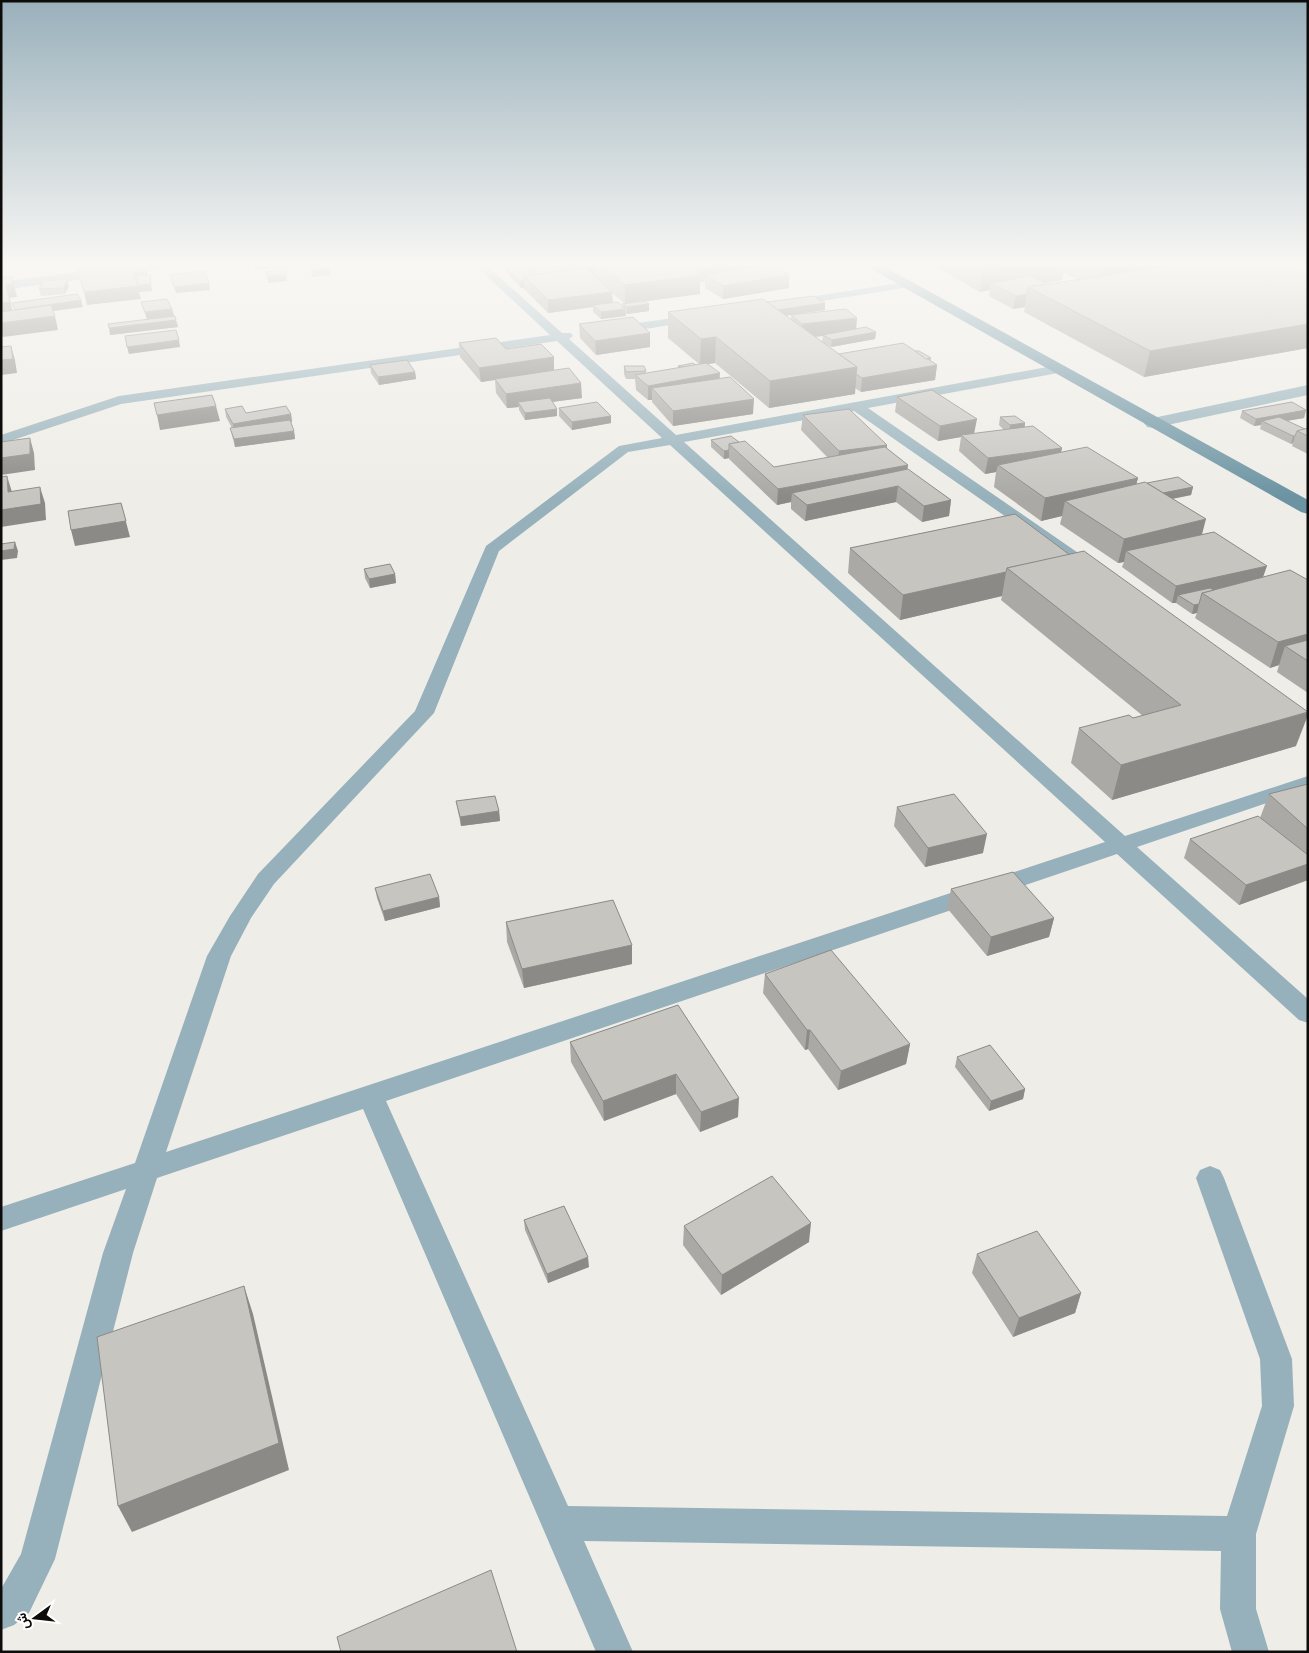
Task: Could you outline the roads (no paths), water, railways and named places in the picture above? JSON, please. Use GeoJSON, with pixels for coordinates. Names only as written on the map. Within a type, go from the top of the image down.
{"type":"FeatureCollection","features":[{"type":"Feature","properties":{"kind":"street"},"geometry":{"type":"LineString","coordinates":[[1011,343],[1308,508]]}},
{"type":"Feature","properties":{"kind":"street"},"geometry":{"type":"LineString","coordinates":[[1154,423],[1308,390]]}},
{"type":"Feature","properties":{"kind":"lane"},"geometry":{"type":"LineString","coordinates":[[1,440],[119,400],[513,343]]}},
{"type":"Feature","properties":{"kind":"lane"},"geometry":{"type":"LineString","coordinates":[[566,343],[1308,1014]]}},
{"type":"Feature","properties":{"kind":"lane"},"geometry":{"type":"LineString","coordinates":[[1,1612],[16,1600],[37,1559],[118,1254],[219,956],[241,916],[266,879],[424,713],[492,549],[624,449],[1058,369]]}},
{"type":"Feature","properties":{"kind":"lane"},"geometry":{"type":"LineString","coordinates":[[858,407],[1103,578]]}},
{"type":"Feature","properties":{"kind":"lane"},"geometry":{"type":"LineString","coordinates":[[1,1219],[1308,782]]}},
{"type":"Feature","properties":{"kind":"lane"},"geometry":{"type":"LineString","coordinates":[[370,1095],[615,1652]]}},
{"type":"Feature","properties":{"kind":"lane"},"geometry":{"type":"LineString","coordinates":[[1210,1178],[1276,1359],[1278,1406],[1238,1534],[1238,1609],[1251,1652]]}},
{"type":"Feature","properties":{"kind":"lane"},"geometry":{"type":"LineString","coordinates":[[558,1523],[1238,1534]]}}]}
